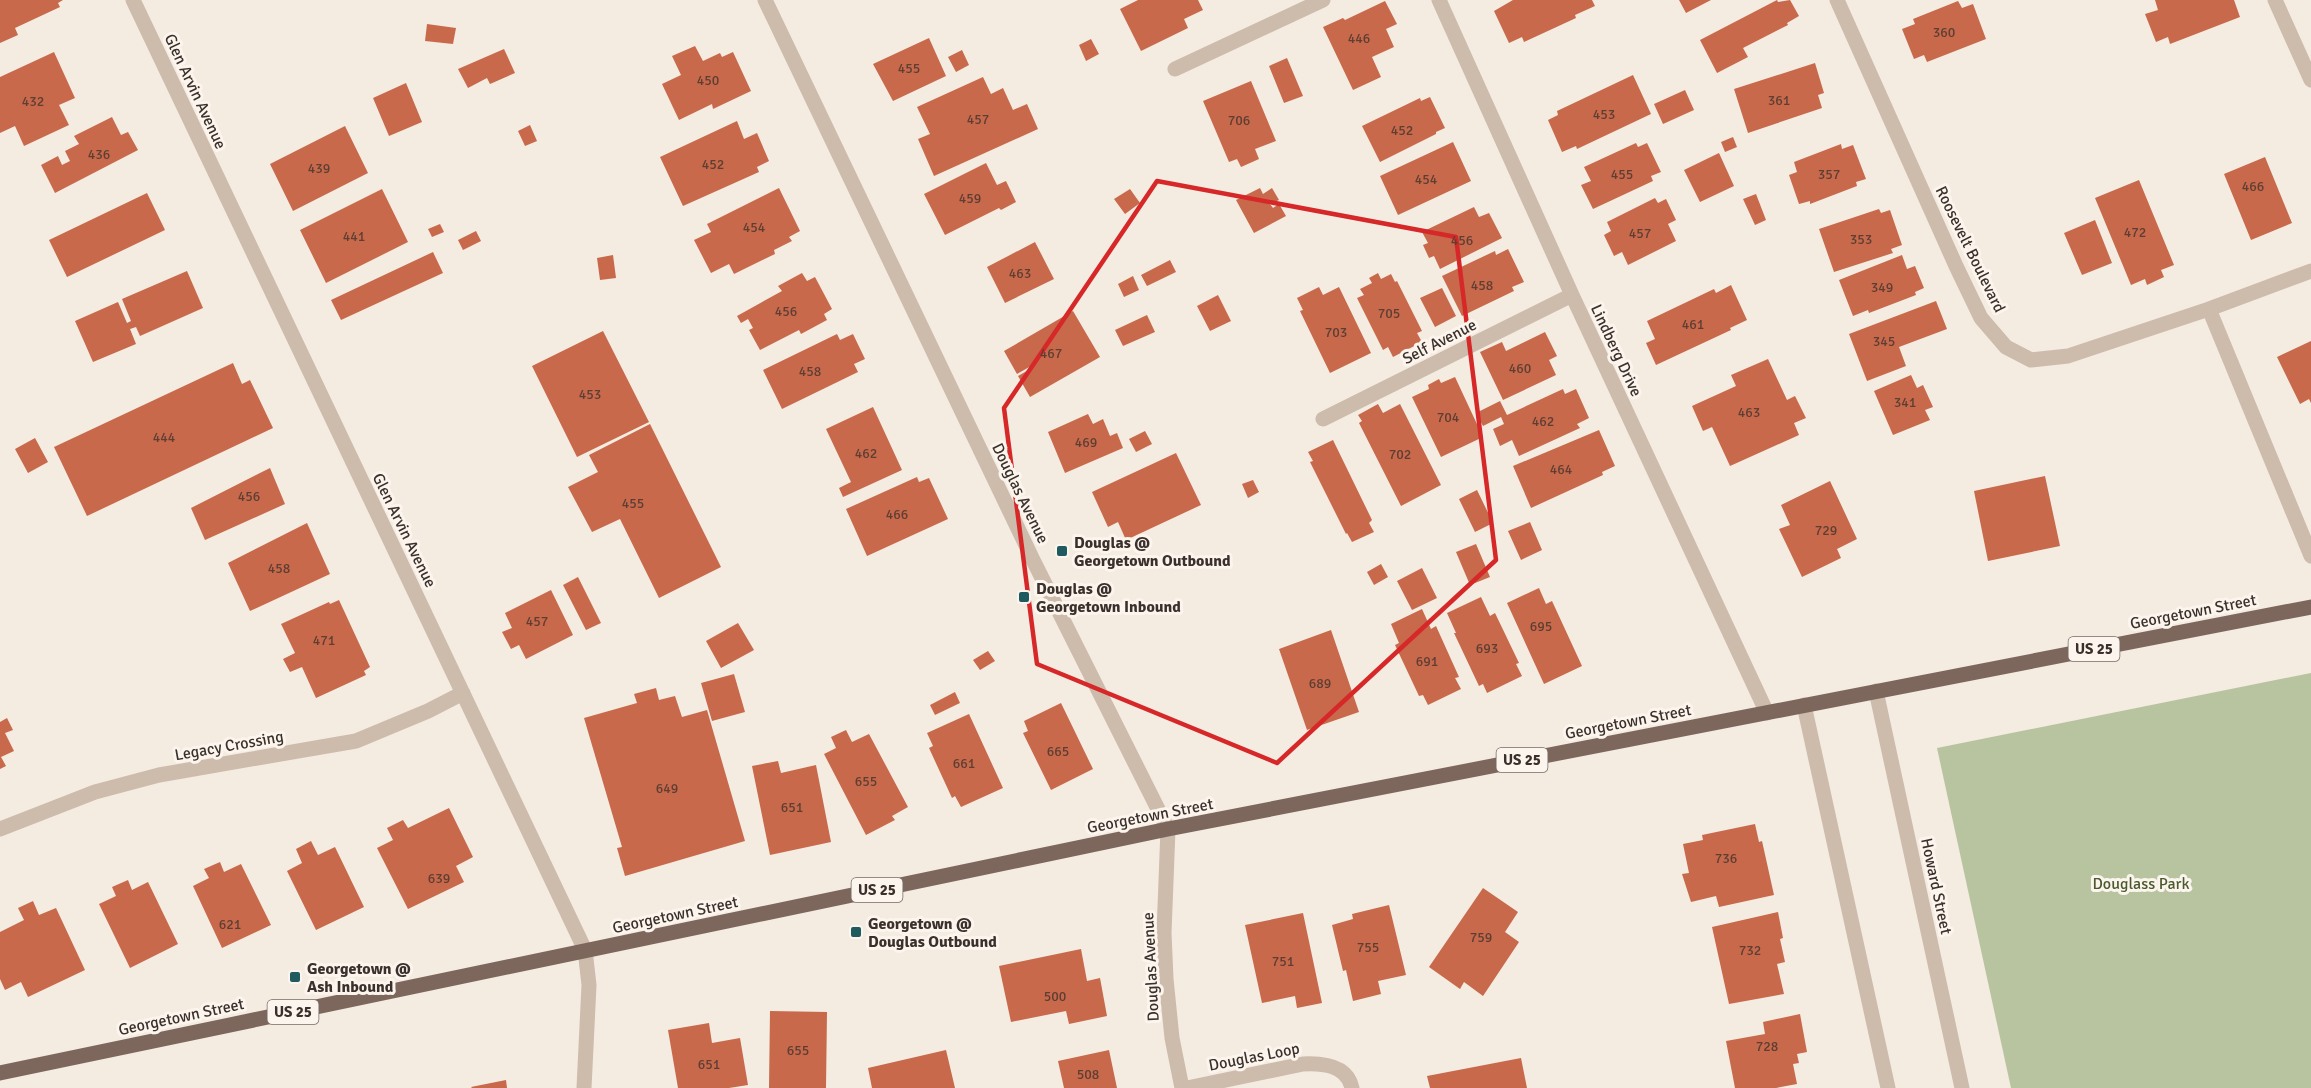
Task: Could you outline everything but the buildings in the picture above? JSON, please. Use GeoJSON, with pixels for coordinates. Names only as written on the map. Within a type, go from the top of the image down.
{"type":"FeatureCollection","features":[{"type":"Feature","properties":{"kind":"main road","name":"Georgetown Street"},"geometry":{"type":"LineString","coordinates":[[0,1073],[1168,830],[2311,607]]}},
{"type":"Feature","properties":{"kind":"street","name":"Glen Arvin Avenue"},"geometry":{"type":"LineString","coordinates":[[133,0],[585,950],[589,985],[584,1088]]}},
{"type":"Feature","properties":{"kind":"street","name":"Douglas Avenue"},"geometry":{"type":"LineString","coordinates":[[765,0],[1033,560],[1168,830],[1164,933],[1166,979],[1172,1038],[1182,1088]]}},
{"type":"Feature","properties":{"kind":"street"},"geometry":{"type":"LineString","coordinates":[[1175,69],[1323,0]]}},
{"type":"Feature","properties":{"kind":"street","name":"Lindberg Drive"},"geometry":{"type":"LineString","coordinates":[[1438,0],[1572,295],[1767,713]]}},
{"type":"Feature","properties":{"kind":"street","name":"Roosevelt Boulevard"},"geometry":{"type":"LineString","coordinates":[[1837,0],[1981,318],[2006,347],[2031,360],[2068,356],[2209,309],[2311,270]]}},
{"type":"Feature","properties":{"kind":"street"},"geometry":{"type":"LineString","coordinates":[[2275,0],[2311,80]]}},
{"type":"Feature","properties":{"kind":"street","name":"Self Avenue"},"geometry":{"type":"LineString","coordinates":[[1323,419],[1572,295]]}},
{"type":"Feature","properties":{"kind":"street"},"geometry":{"type":"LineString","coordinates":[[2209,309],[2311,556]]}},
{"type":"Feature","properties":{"kind":"street","name":"Howard Street"},"geometry":{"type":"LineString","coordinates":[[1876,691],[1962,1088]]}},
{"type":"Feature","properties":{"kind":"street","name":"Legacy Crossing"},"geometry":{"type":"LineString","coordinates":[[0,830],[95,792],[159,775],[356,741],[428,711],[463,693]]}},
{"type":"Feature","properties":{"kind":"street"},"geometry":{"type":"LineString","coordinates":[[1804,705],[1888,1088]]}},
{"type":"Feature","properties":{"kind":"street","name":"Douglas Loop"},"geometry":{"type":"LineString","coordinates":[[1187,1088],[1303,1064],[1319,1063],[1340,1069],[1350,1079],[1352,1088]]}},
{"type":"Feature","properties":{"kind":"highlighted area"},"geometry":{"type":"Polygon","coordinates":[[[1157,181],[1456,237],[1496,560],[1277,763],[1037,664],[1004,408],[1157,181]]]}},
{"type":"Feature","properties":{"kind":"green space","name":"Douglass Park"},"geometry":{"type":"Polygon","coordinates":[[[2311,673],[2311,1088],[2011,1088],[1937,748],[2311,673]]]}},
{"type":"Feature","properties":{"kind":"place","name":"Douglas @ Georgetown Outbound"},"geometry":{"type":"Point","coordinates":[1062,551]}},
{"type":"Feature","properties":{"kind":"place","name":"Douglas @ Georgetown Inbound"},"geometry":{"type":"Point","coordinates":[1024,597]}},
{"type":"Feature","properties":{"kind":"place","name":"Georgetown @ Douglas Outbound"},"geometry":{"type":"Point","coordinates":[856,932]}},
{"type":"Feature","properties":{"kind":"place","name":"Georgetown @ Ash Inbound"},"geometry":{"type":"Point","coordinates":[295,977]}}]}
